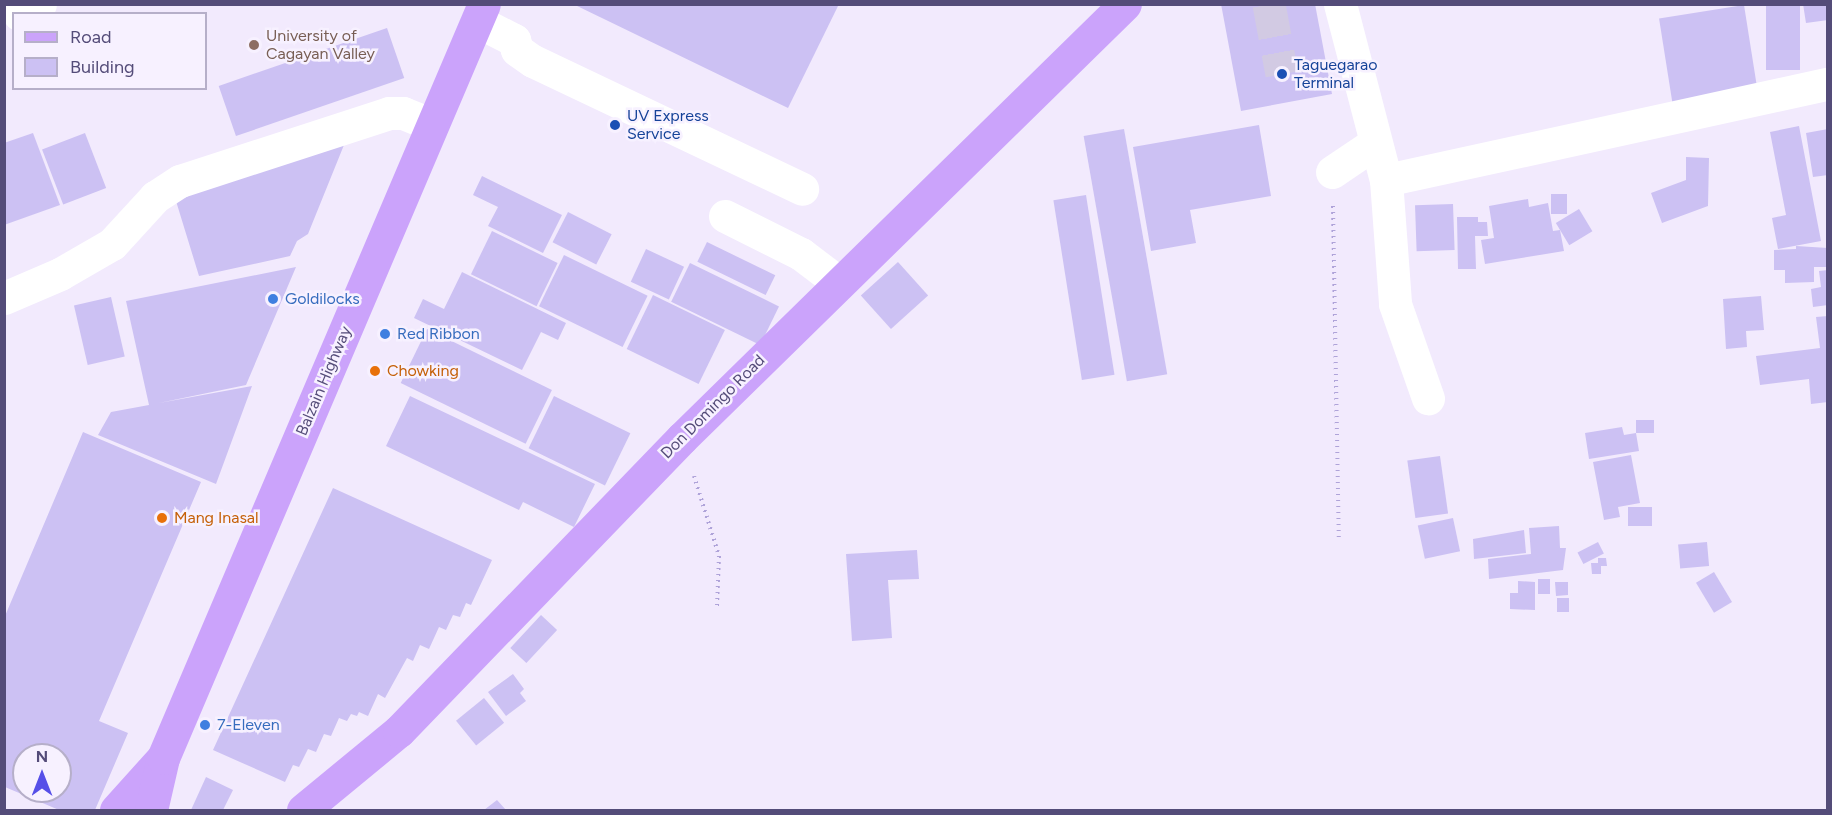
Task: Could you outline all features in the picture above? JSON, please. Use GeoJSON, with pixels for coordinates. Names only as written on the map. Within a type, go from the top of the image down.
{"type":"FeatureCollection","features":[{"type":"Feature","properties":{"kind":"main road","name":"Don Domingo Road"},"geometry":{"type":"LineString","coordinates":[[303,810],[399,731],[682,438],[838,282],[1125,4]]}},
{"type":"Feature","properties":{"kind":"main road","name":"Balzain Highway"},"geometry":{"type":"LineString","coordinates":[[151,810],[163,758],[480,13]]}},
{"type":"Feature","properties":{"kind":"main road","name":"Balzain Highway"},"geometry":{"type":"LineString","coordinates":[[116,810],[163,758]]}},
{"type":"Feature","properties":{"kind":"street"},"geometry":{"type":"LineString","coordinates":[[23,12],[40,4]]}},
{"type":"Feature","properties":{"kind":"street"},"geometry":{"type":"LineString","coordinates":[[1340,4],[1386,180],[1395,304],[1428,398]]}},
{"type":"Feature","properties":{"kind":"street"},"geometry":{"type":"LineString","coordinates":[[480,13],[514,40],[517,50],[533,61],[802,189]]}},
{"type":"Feature","properties":{"kind":"street"},"geometry":{"type":"LineString","coordinates":[[1386,180],[1827,84]]}},
{"type":"Feature","properties":{"kind":"street"},"geometry":{"type":"LineString","coordinates":[[4,298],[60,274],[112,244],[155,197],[180,181],[389,113],[403,113],[432,125]]}},
{"type":"Feature","properties":{"kind":"street"},"geometry":{"type":"LineString","coordinates":[[1332,172],[1375,143]]}},
{"type":"Feature","properties":{"kind":"street"},"geometry":{"type":"LineString","coordinates":[[725,216],[801,254],[838,282]]}},
{"type":"Feature","properties":{"kind":"path"},"geometry":{"type":"LineString","coordinates":[[1332,172],[1339,539]]}},
{"type":"Feature","properties":{"kind":"path"},"geometry":{"type":"LineString","coordinates":[[682,438],[719,556],[717,606]]}},
{"type":"Feature","properties":{"kind":"building"},"geometry":{"type":"Polygon","coordinates":[[[573,4],[839,4],[788,108],[573,4]]]}},
{"type":"Feature","properties":{"kind":"building"},"geometry":{"type":"Polygon","coordinates":[[[1221,4],[1315,4],[1332,94],[1241,111],[1221,4]]]}},
{"type":"Feature","properties":{"kind":"building"},"geometry":{"type":"Polygon","coordinates":[[[1766,4],[1800,4],[1800,70],[1766,70],[1766,4]]]}},
{"type":"Feature","properties":{"kind":"building"},"geometry":{"type":"Polygon","coordinates":[[[1803,4],[1828,4],[1828,20],[1806,23],[1803,4]]]}},
{"type":"Feature","properties":{"kind":"building"},"geometry":{"type":"Polygon","coordinates":[[[1744,5],[1757,90],[1673,103],[1659,18],[1744,5]]]}},
{"type":"Feature","properties":{"kind":"building"},"geometry":{"type":"Polygon","coordinates":[[[387,28],[404,78],[236,136],[219,86],[387,28]]]}},
{"type":"Feature","properties":{"kind":"building"},"geometry":{"type":"Polygon","coordinates":[[[1259,125],[1271,196],[1190,210],[1196,243],[1151,251],[1133,147],[1259,125]]]}},
{"type":"Feature","properties":{"kind":"building"},"geometry":{"type":"Polygon","coordinates":[[[1799,126],[1821,241],[1778,249],[1772,218],[1786,215],[1770,132],[1799,126]]]}},
{"type":"Feature","properties":{"kind":"building"},"geometry":{"type":"Polygon","coordinates":[[[1124,129],[1167,374],[1127,381],[1084,136],[1124,129]]]}},
{"type":"Feature","properties":{"kind":"building"},"geometry":{"type":"Polygon","coordinates":[[[1828,129],[1828,175],[1813,177],[1806,133],[1828,129]]]}},
{"type":"Feature","properties":{"kind":"building"},"geometry":{"type":"Polygon","coordinates":[[[33,133],[60,205],[4,225],[4,143],[33,133]]]}},
{"type":"Feature","properties":{"kind":"building"},"geometry":{"type":"Polygon","coordinates":[[[85,133],[106,188],[63,205],[42,149],[85,133]]]}},
{"type":"Feature","properties":{"kind":"building"},"geometry":{"type":"Polygon","coordinates":[[[346,140],[308,234],[297,241],[290,256],[199,276],[172,188],[346,140]]]}},
{"type":"Feature","properties":{"kind":"building"},"geometry":{"type":"Polygon","coordinates":[[[1686,157],[1709,158],[1708,206],[1662,223],[1651,193],[1686,180],[1686,157]]]}},
{"type":"Feature","properties":{"kind":"building"},"geometry":{"type":"Polygon","coordinates":[[[482,176],[562,215],[543,253],[488,226],[498,207],[473,195],[482,176]]]}},
{"type":"Feature","properties":{"kind":"building"},"geometry":{"type":"Polygon","coordinates":[[[1551,194],[1567,194],[1567,214],[1551,214],[1551,194]]]}},
{"type":"Feature","properties":{"kind":"building"},"geometry":{"type":"Polygon","coordinates":[[[1086,195],[1114,375],[1082,380],[1053,200],[1086,195]]]}},
{"type":"Feature","properties":{"kind":"building"},"geometry":{"type":"Polygon","coordinates":[[[1528,199],[1529,207],[1548,203],[1553,231],[1560,230],[1564,251],[1485,264],[1481,240],[1494,238],[1489,206],[1528,199]]]}},
{"type":"Feature","properties":{"kind":"building"},"geometry":{"type":"Polygon","coordinates":[[[1453,204],[1455,250],[1417,251],[1415,205],[1453,204]]]}},
{"type":"Feature","properties":{"kind":"building"},"geometry":{"type":"Polygon","coordinates":[[[1579,209],[1592,231],[1569,245],[1556,223],[1579,209]]]}},
{"type":"Feature","properties":{"kind":"building"},"geometry":{"type":"Polygon","coordinates":[[[568,212],[612,234],[596,265],[553,242],[568,212]]]}},
{"type":"Feature","properties":{"kind":"building"},"geometry":{"type":"Polygon","coordinates":[[[1457,217],[1478,217],[1478,222],[1487,222],[1488,236],[1475,236],[1476,269],[1458,269],[1457,217]]]}},
{"type":"Feature","properties":{"kind":"building"},"geometry":{"type":"Polygon","coordinates":[[[492,231],[558,263],[537,306],[471,274],[492,231]]]}},
{"type":"Feature","properties":{"kind":"building"},"geometry":{"type":"Polygon","coordinates":[[[707,242],[775,275],[766,295],[697,262],[707,242]]]}},
{"type":"Feature","properties":{"kind":"building"},"geometry":{"type":"Polygon","coordinates":[[[1796,246],[1828,248],[1828,267],[1814,267],[1814,282],[1785,283],[1785,270],[1774,270],[1774,250],[1796,249],[1796,246]]]}},
{"type":"Feature","properties":{"kind":"building"},"geometry":{"type":"Polygon","coordinates":[[[646,249],[684,267],[669,299],[631,282],[646,249]]]}},
{"type":"Feature","properties":{"kind":"building"},"geometry":{"type":"Polygon","coordinates":[[[564,255],[648,296],[623,347],[539,306],[564,255]]]}},
{"type":"Feature","properties":{"kind":"building"},"geometry":{"type":"Polygon","coordinates":[[[898,262],[928,295],[891,329],[861,295],[898,262]]]}},
{"type":"Feature","properties":{"kind":"building"},"geometry":{"type":"Polygon","coordinates":[[[690,263],[779,306],[760,345],[671,302],[690,263]]]}},
{"type":"Feature","properties":{"kind":"building"},"geometry":{"type":"Polygon","coordinates":[[[296,267],[246,385],[159,403],[252,386],[216,484],[98,435],[111,412],[149,405],[126,301],[296,267]]]}},
{"type":"Feature","properties":{"kind":"building"},"geometry":{"type":"Polygon","coordinates":[[[1828,270],[1828,305],[1813,307],[1811,289],[1821,287],[1819,271],[1828,270]]]}},
{"type":"Feature","properties":{"kind":"building"},"geometry":{"type":"Polygon","coordinates":[[[462,272],[566,323],[558,340],[541,332],[522,370],[414,318],[423,299],[444,309],[462,272]]]}},
{"type":"Feature","properties":{"kind":"building"},"geometry":{"type":"Polygon","coordinates":[[[653,295],[725,330],[699,384],[627,349],[653,295]]]}},
{"type":"Feature","properties":{"kind":"building"},"geometry":{"type":"Polygon","coordinates":[[[1761,296],[1764,330],[1746,331],[1747,347],[1726,349],[1723,299],[1761,296]]]}},
{"type":"Feature","properties":{"kind":"building"},"geometry":{"type":"Polygon","coordinates":[[[111,297],[125,356],[88,365],[74,306],[111,297]]]}},
{"type":"Feature","properties":{"kind":"building"},"geometry":{"type":"Polygon","coordinates":[[[1828,316],[1828,402],[1811,404],[1809,379],[1760,385],[1756,356],[1820,348],[1816,317],[1828,316]]]}},
{"type":"Feature","properties":{"kind":"building"},"geometry":{"type":"Polygon","coordinates":[[[427,329],[552,390],[526,444],[401,383],[427,329]]]}},
{"type":"Feature","properties":{"kind":"building"},"geometry":{"type":"Polygon","coordinates":[[[410,396],[595,484],[574,527],[523,502],[519,510],[386,446],[410,396]]]}},
{"type":"Feature","properties":{"kind":"building"},"geometry":{"type":"Polygon","coordinates":[[[554,396],[630,433],[605,485],[529,448],[554,396]]]}},
{"type":"Feature","properties":{"kind":"building"},"geometry":{"type":"Polygon","coordinates":[[[1636,420],[1654,420],[1654,433],[1636,433],[1636,420]]]}},
{"type":"Feature","properties":{"kind":"building"},"geometry":{"type":"Polygon","coordinates":[[[1622,427],[1624,435],[1636,433],[1639,451],[1589,459],[1585,433],[1622,427]]]}},
{"type":"Feature","properties":{"kind":"building"},"geometry":{"type":"Polygon","coordinates":[[[83,432],[201,482],[99,721],[128,733],[95,810],[59,810],[43,803],[72,803],[72,743],[12,743],[12,790],[5,787],[5,616],[83,432]]]}},
{"type":"Feature","properties":{"kind":"building"},"geometry":{"type":"Polygon","coordinates":[[[1631,455],[1640,503],[1618,507],[1620,517],[1604,520],[1593,462],[1631,455]]]}},
{"type":"Feature","properties":{"kind":"building"},"geometry":{"type":"Polygon","coordinates":[[[1440,456],[1448,513],[1415,518],[1407,461],[1440,456]]]}},
{"type":"Feature","properties":{"kind":"building"},"geometry":{"type":"Polygon","coordinates":[[[333,488],[492,560],[471,605],[466,603],[460,617],[453,615],[446,630],[439,627],[429,649],[420,645],[413,661],[407,658],[385,698],[378,694],[368,716],[359,712],[357,716],[351,714],[347,721],[339,718],[331,736],[324,734],[316,752],[308,749],[299,767],[293,765],[285,782],[213,750],[333,488]]]}},
{"type":"Feature","properties":{"kind":"building"},"geometry":{"type":"Polygon","coordinates":[[[1628,507],[1652,507],[1652,526],[1628,526],[1628,507]]]}},
{"type":"Feature","properties":{"kind":"building"},"geometry":{"type":"Polygon","coordinates":[[[1453,518],[1460,551],[1425,559],[1418,525],[1453,518]]]}},
{"type":"Feature","properties":{"kind":"building"},"geometry":{"type":"Polygon","coordinates":[[[1559,526],[1560,548],[1566,548],[1563,570],[1489,579],[1488,559],[1531,554],[1529,528],[1559,526]]]}},
{"type":"Feature","properties":{"kind":"building"},"geometry":{"type":"Polygon","coordinates":[[[1524,530],[1526,553],[1474,559],[1473,539],[1524,530]]]}},
{"type":"Feature","properties":{"kind":"building"},"geometry":{"type":"Polygon","coordinates":[[[1598,542],[1604,554],[1583,564],[1578,552],[1598,542]]]}},
{"type":"Feature","properties":{"kind":"building"},"geometry":{"type":"Polygon","coordinates":[[[1707,542],[1709,566],[1680,568],[1678,545],[1707,542]]]}},
{"type":"Feature","properties":{"kind":"building"},"geometry":{"type":"Polygon","coordinates":[[[917,550],[919,579],[888,580],[892,638],[852,641],[846,554],[917,550]]]}},
{"type":"Feature","properties":{"kind":"building"},"geometry":{"type":"Polygon","coordinates":[[[1598,558],[1606,558],[1607,566],[1601,566],[1601,574],[1592,574],[1591,563],[1598,563],[1598,558]]]}},
{"type":"Feature","properties":{"kind":"building"},"geometry":{"type":"Polygon","coordinates":[[[1714,572],[1732,602],[1714,613],[1696,583],[1714,572]]]}},
{"type":"Feature","properties":{"kind":"building"},"geometry":{"type":"Polygon","coordinates":[[[1538,579],[1550,579],[1550,594],[1538,594],[1538,579]]]}},
{"type":"Feature","properties":{"kind":"building"},"geometry":{"type":"Polygon","coordinates":[[[1518,581],[1535,582],[1535,610],[1510,609],[1510,593],[1518,593],[1518,581]]]}},
{"type":"Feature","properties":{"kind":"building"},"geometry":{"type":"Polygon","coordinates":[[[1555,582],[1568,582],[1568,595],[1556,596],[1555,582]]]}},
{"type":"Feature","properties":{"kind":"building"},"geometry":{"type":"Polygon","coordinates":[[[1557,598],[1569,598],[1569,612],[1557,612],[1557,598]]]}},
{"type":"Feature","properties":{"kind":"building"},"geometry":{"type":"Polygon","coordinates":[[[541,615],[557,630],[526,663],[510,648],[541,615]]]}},
{"type":"Feature","properties":{"kind":"building"},"geometry":{"type":"Polygon","coordinates":[[[513,674],[524,689],[520,693],[526,701],[506,716],[488,692],[513,674]]]}},
{"type":"Feature","properties":{"kind":"building"},"geometry":{"type":"Polygon","coordinates":[[[484,698],[504,723],[476,746],[456,721],[484,698]]]}},
{"type":"Feature","properties":{"kind":"building"},"geometry":{"type":"Polygon","coordinates":[[[206,777],[233,790],[223,810],[191,810],[206,777]]]}},
{"type":"Feature","properties":{"kind":"building"},"geometry":{"type":"Polygon","coordinates":[[[497,800],[506,810],[484,810],[497,800]]]}},
{"type":"Feature","properties":{"kind":"tunnel"},"geometry":{"type":"LineString","coordinates":[[1269,4],[1282,74]]}},
{"type":"Feature","properties":{"kind":"place","name":"University of Cagayan Valley"},"geometry":{"type":"Point","coordinates":[254,45]}},
{"type":"Feature","properties":{"kind":"place","name":"Taguegarao Terminal"},"geometry":{"type":"Point","coordinates":[1282,74]}},
{"type":"Feature","properties":{"kind":"place","name":"UV Express Service"},"geometry":{"type":"Point","coordinates":[615,125]}},
{"type":"Feature","properties":{"kind":"place","name":"Goldilocks"},"geometry":{"type":"Point","coordinates":[273,299]}},
{"type":"Feature","properties":{"kind":"place","name":"Red Ribbon"},"geometry":{"type":"Point","coordinates":[385,334]}},
{"type":"Feature","properties":{"kind":"place","name":"Chowking"},"geometry":{"type":"Point","coordinates":[375,371]}},
{"type":"Feature","properties":{"kind":"place","name":"Mang Inasal"},"geometry":{"type":"Point","coordinates":[162,518]}},
{"type":"Feature","properties":{"kind":"place","name":"7-Eleven"},"geometry":{"type":"Point","coordinates":[205,725]}}]}
